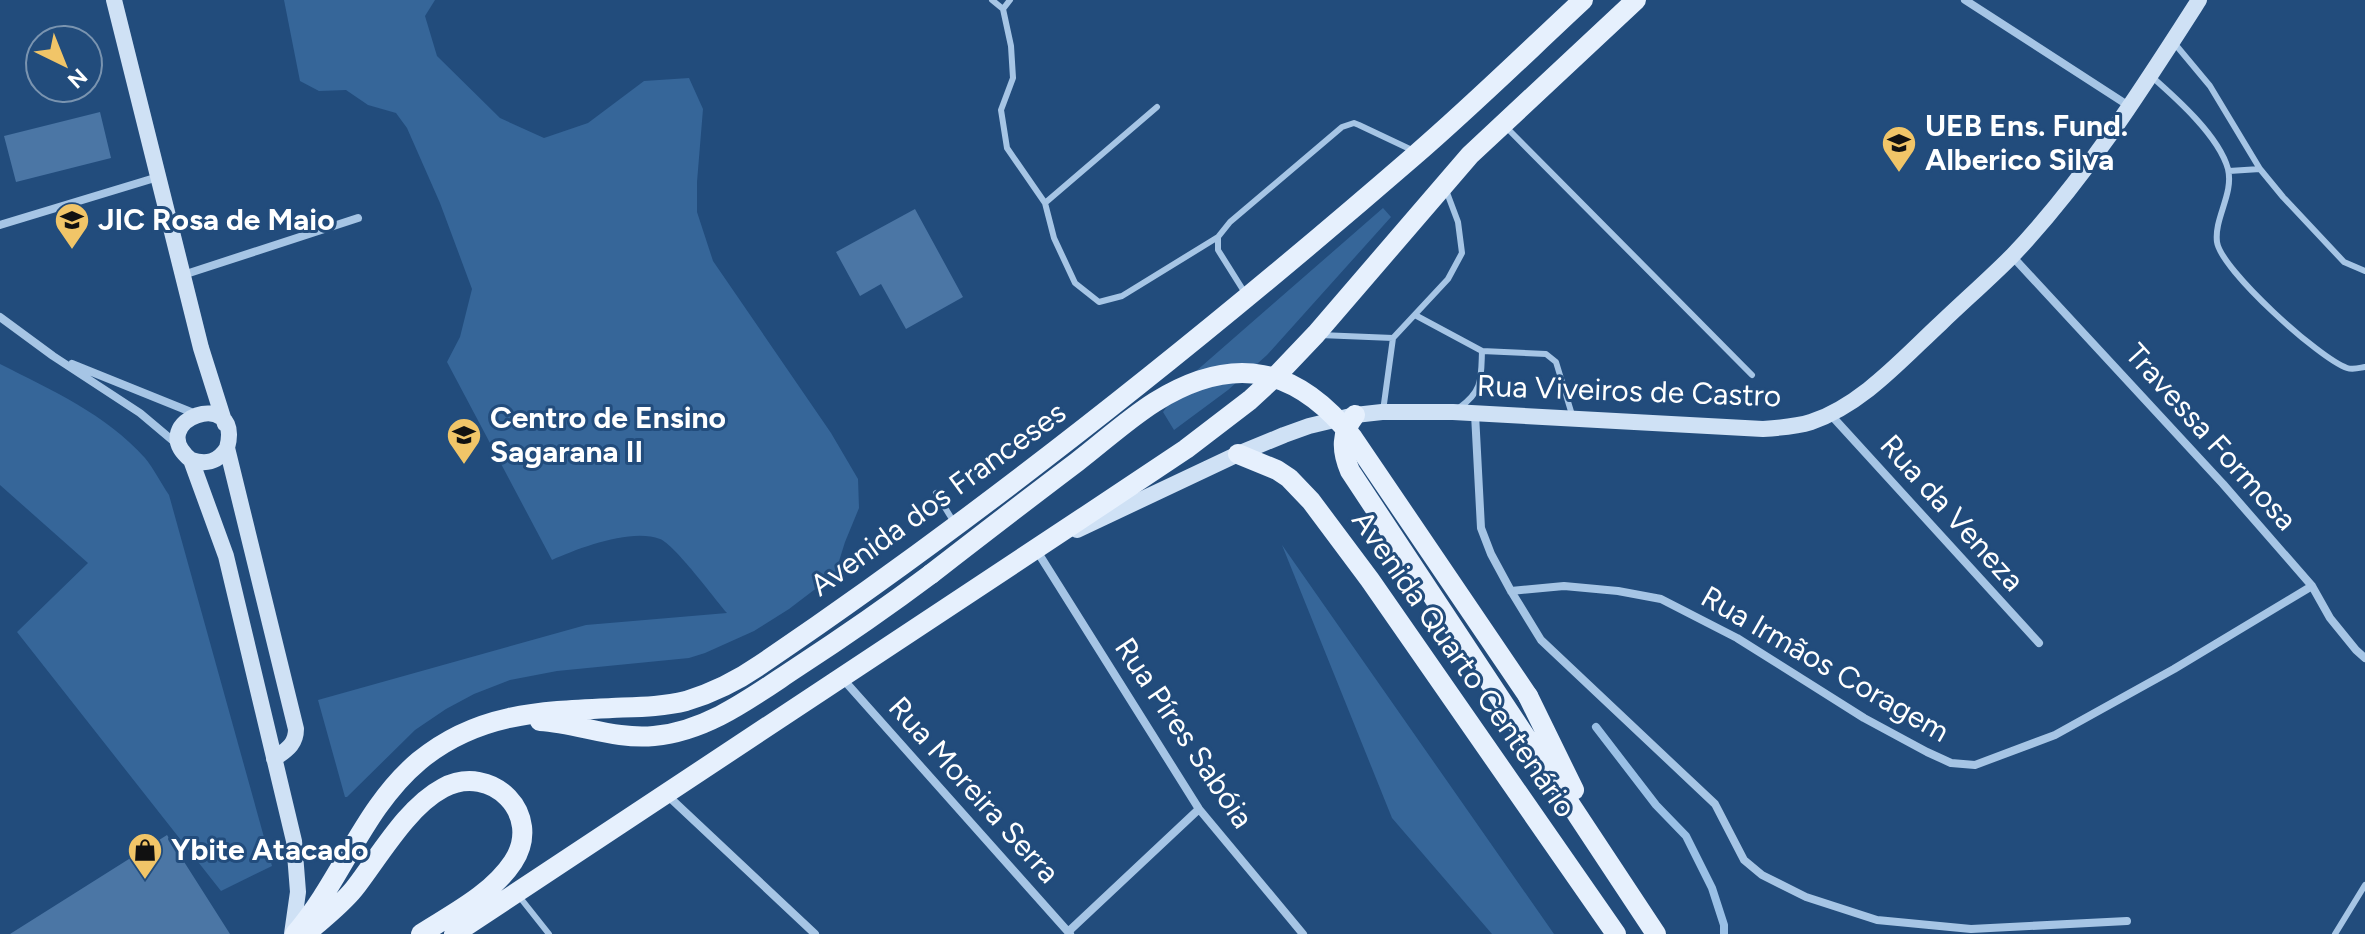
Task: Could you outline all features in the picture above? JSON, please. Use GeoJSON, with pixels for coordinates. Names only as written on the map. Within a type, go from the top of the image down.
{"type":"FeatureCollection","features":[{"type":"Feature","properties":{"kind":"main road","name":"Avenida dos Franceses"},"geometry":{"type":"LineString","coordinates":[[294,934],[328,890],[373,812],[403,775],[421,759],[444,743],[494,720],[555,711],[655,706],[684,701],[711,692],[758,667],[956,526],[1078,433],[1417,153],[1583,0]]}},
{"type":"Feature","properties":{"kind":"main road"},"geometry":{"type":"LineString","coordinates":[[454,934],[1186,449],[1223,421],[1277,375],[1316,334],[1443,183],[1502,123],[1636,0]]}},
{"type":"Feature","properties":{"kind":"main road"},"geometry":{"type":"LineString","coordinates":[[494,720],[548,721],[636,737],[668,734],[703,724],[744,703],[840,639],[931,574],[1153,403],[1199,381],[1231,374],[1259,374],[1302,389],[1337,418],[1359,448],[1528,696],[1608,862]]}},
{"type":"Feature","properties":{"kind":"main road","name":"Avenida Quarto Centenário"},"geometry":{"type":"LineString","coordinates":[[1355,415],[1345,430],[1343,440],[1343,451],[1350,471],[1656,934]]}},
{"type":"Feature","properties":{"kind":"main road","name":"Avenida Quarto Centenário"},"geometry":{"type":"LineString","coordinates":[[1238,454],[1277,470],[1311,501],[1370,580],[1616,934]]}},
{"type":"Feature","properties":{"kind":"main road"},"geometry":{"type":"LineString","coordinates":[[305,934],[351,892],[408,818],[431,795],[453,783],[466,781],[494,786],[507,795],[521,819],[520,847],[514,861],[491,886],[421,934]]}},
{"type":"Feature","properties":{"kind":"street"},"geometry":{"type":"LineString","coordinates":[[114,0],[201,348],[229,432],[227,448],[296,729],[296,739],[274,759]]}},
{"type":"Feature","properties":{"kind":"street"},"geometry":{"type":"LineString","coordinates":[[1965,0],[2130,107]]}},
{"type":"Feature","properties":{"kind":"street","name":"Rua Viveiros de Castro"},"geometry":{"type":"LineString","coordinates":[[1036,549],[1238,454],[1309,426],[1355,415],[1453,412],[1763,429],[1788,428],[1830,414],[1886,375],[2012,256],[2069,189],[2130,107],[2199,0]]}},
{"type":"Feature","properties":{"kind":"street"},"geometry":{"type":"LineString","coordinates":[[0,225],[158,177]]}},
{"type":"Feature","properties":{"kind":"street"},"geometry":{"type":"LineString","coordinates":[[182,275],[358,218]]}},
{"type":"Feature","properties":{"kind":"street","name":"Travessa Formosa"},"geometry":{"type":"LineString","coordinates":[[2012,256],[2223,484],[2312,586],[2330,618],[2365,658]]}},
{"type":"Feature","properties":{"kind":"street"},"geometry":{"type":"LineString","coordinates":[[0,317],[140,413],[199,462],[216,460],[227,448]]}},
{"type":"Feature","properties":{"kind":"street"},"geometry":{"type":"LineString","coordinates":[[201,348],[204,398],[197,414],[184,423],[179,439],[226,556],[294,841],[298,892],[294,934]]}},
{"type":"Feature","properties":{"kind":"street"},"geometry":{"type":"LineString","coordinates":[[53,356],[197,414],[213,415],[226,425]]}},
{"type":"Feature","properties":{"kind":"street"},"geometry":{"type":"LineString","coordinates":[[1475,414],[1481,528],[1491,554],[1541,640],[1715,804],[1744,860],[1762,875],[1806,897],[1877,920],[1971,929],[2127,921]]}},
{"type":"Feature","properties":{"kind":"street","name":"Rua da Veneza"},"geometry":{"type":"LineString","coordinates":[[1830,414],[2039,643]]}},
{"type":"Feature","properties":{"kind":"street","name":"Rua Píres Sabóia"},"geometry":{"type":"LineString","coordinates":[[1036,549],[1199,809],[1303,934]]}},
{"type":"Feature","properties":{"kind":"street","name":"Rua Irmãos Coragem"},"geometry":{"type":"LineString","coordinates":[[1511,591],[1564,586],[1661,599],[1737,638],[1864,718],[1927,752],[1951,763],[1975,765],[2055,735],[2174,669],[2312,586]]}},
{"type":"Feature","properties":{"kind":"street","name":"Rua Moreira Serra"},"geometry":{"type":"LineString","coordinates":[[841,678],[1069,933]]}},
{"type":"Feature","properties":{"kind":"street"},"geometry":{"type":"LineString","coordinates":[[665,794],[815,934]]}},
{"type":"Feature","properties":{"kind":"street"},"geometry":{"type":"LineString","coordinates":[[1069,933],[1199,809]]}},
{"type":"Feature","properties":{"kind":"lane"},"geometry":{"type":"LineString","coordinates":[[992,0],[1003,9],[1011,46],[1013,78],[1001,110],[1007,148],[1045,203],[1054,238],[1075,283],[1099,302],[1122,296],[1218,237],[1230,222],[1348,124],[1359,125],[1417,153]]}},
{"type":"Feature","properties":{"kind":"lane"},"geometry":{"type":"LineString","coordinates":[[1003,9],[1010,0]]}},
{"type":"Feature","properties":{"kind":"lane"},"geometry":{"type":"LineString","coordinates":[[2173,41],[2210,86],[2260,169],[2283,197],[2344,262],[2365,271]]}},
{"type":"Feature","properties":{"kind":"lane"},"geometry":{"type":"LineString","coordinates":[[2151,76],[2189,111],[2219,150],[2229,171],[2217,243],[2224,256],[2260,301],[2328,359],[2350,369],[2365,367]]}},
{"type":"Feature","properties":{"kind":"lane"},"geometry":{"type":"LineString","coordinates":[[1045,203],[1157,107]]}},
{"type":"Feature","properties":{"kind":"lane"},"geometry":{"type":"LineString","coordinates":[[1502,123],[1752,375]]}},
{"type":"Feature","properties":{"kind":"lane"},"geometry":{"type":"LineString","coordinates":[[2229,171],[2260,169]]}},
{"type":"Feature","properties":{"kind":"lane"},"geometry":{"type":"LineString","coordinates":[[1382,412],[1393,338],[1448,279],[1462,253],[1458,222],[1443,183]]}},
{"type":"Feature","properties":{"kind":"lane"},"geometry":{"type":"LineString","coordinates":[[1218,237],[1218,250],[1247,296]]}},
{"type":"Feature","properties":{"kind":"lane"},"geometry":{"type":"LineString","coordinates":[[1415,315],[1482,351],[1546,354],[1556,362],[1573,420]]}},
{"type":"Feature","properties":{"kind":"lane"},"geometry":{"type":"LineString","coordinates":[[1316,334],[1393,338]]}},
{"type":"Feature","properties":{"kind":"lane"},"geometry":{"type":"LineString","coordinates":[[1453,412],[1472,399],[1481,385],[1482,351]]}},
{"type":"Feature","properties":{"kind":"lane"},"geometry":{"type":"LineString","coordinates":[[936,493],[956,526]]}},
{"type":"Feature","properties":{"kind":"lane"},"geometry":{"type":"LineString","coordinates":[[2335,934],[2365,885]]}},
{"type":"Feature","properties":{"kind":"lane"},"geometry":{"type":"LineString","coordinates":[[516,892],[549,934]]}},
{"type":"Feature","properties":{"kind":"shaded area"},"geometry":{"type":"Polygon","coordinates":[[[284,0],[435,0],[425,16],[437,56],[500,118],[544,138],[588,123],[644,81],[689,78],[703,109],[697,212],[713,261],[831,433],[858,479],[859,508],[835,574],[754,631],[689,658],[557,671],[510,680],[474,694],[415,730],[347,797],[318,700],[586,625],[727,613],[684,561],[660,539],[648,536],[620,538],[590,545],[552,560],[447,362],[460,337],[472,289],[440,203],[407,128],[396,113],[368,105],[346,90],[319,91],[300,81],[284,0]]]}},
{"type":"Feature","properties":{"kind":"shaded area"},"geometry":{"type":"Polygon","coordinates":[[[1383,208],[1391,217],[1267,355],[1228,390],[1174,430],[1163,412],[1187,379],[1383,208]]]}},
{"type":"Feature","properties":{"kind":"shaded area"},"geometry":{"type":"Polygon","coordinates":[[[0,364],[77,404],[113,428],[145,458],[169,495],[272,866],[221,891],[17,632],[88,563],[0,485],[0,364]]]}},
{"type":"Feature","properties":{"kind":"shaded area"},"geometry":{"type":"Polygon","coordinates":[[[1282,545],[1554,934],[1492,934],[1392,818],[1282,545]]]}},
{"type":"Feature","properties":{"kind":"building"},"geometry":{"type":"Polygon","coordinates":[[[100,112],[111,158],[16,182],[4,136],[100,112]]]}},
{"type":"Feature","properties":{"kind":"building"},"geometry":{"type":"Polygon","coordinates":[[[915,209],[963,297],[906,329],[881,284],[860,296],[836,252],[915,209]]]}},
{"type":"Feature","properties":{"kind":"building","name":"Ybite Atacado"},"geometry":{"type":"Polygon","coordinates":[[[167,835],[230,934],[10,934],[167,835]]]}},
{"type":"Feature","properties":{"kind":"waterway"},"geometry":{"type":"LineString","coordinates":[[1596,727],[1656,805],[1686,836],[1712,888],[1724,934]]}},
{"type":"Feature","properties":{"kind":"place","name":"UEB Ens. Fund. Alberico Silva"},"geometry":{"type":"Point","coordinates":[1899,174]}},
{"type":"Feature","properties":{"kind":"place","name":"JIC Rosa de Maio"},"geometry":{"type":"Point","coordinates":[72,251]}},
{"type":"Feature","properties":{"kind":"place","name":"Centro de Ensino Sagarana II"},"geometry":{"type":"Point","coordinates":[464,466]}},
{"type":"Feature","properties":{"kind":"place","name":"Ybite Atacado"},"geometry":{"type":"Point","coordinates":[145,881]}}]}
